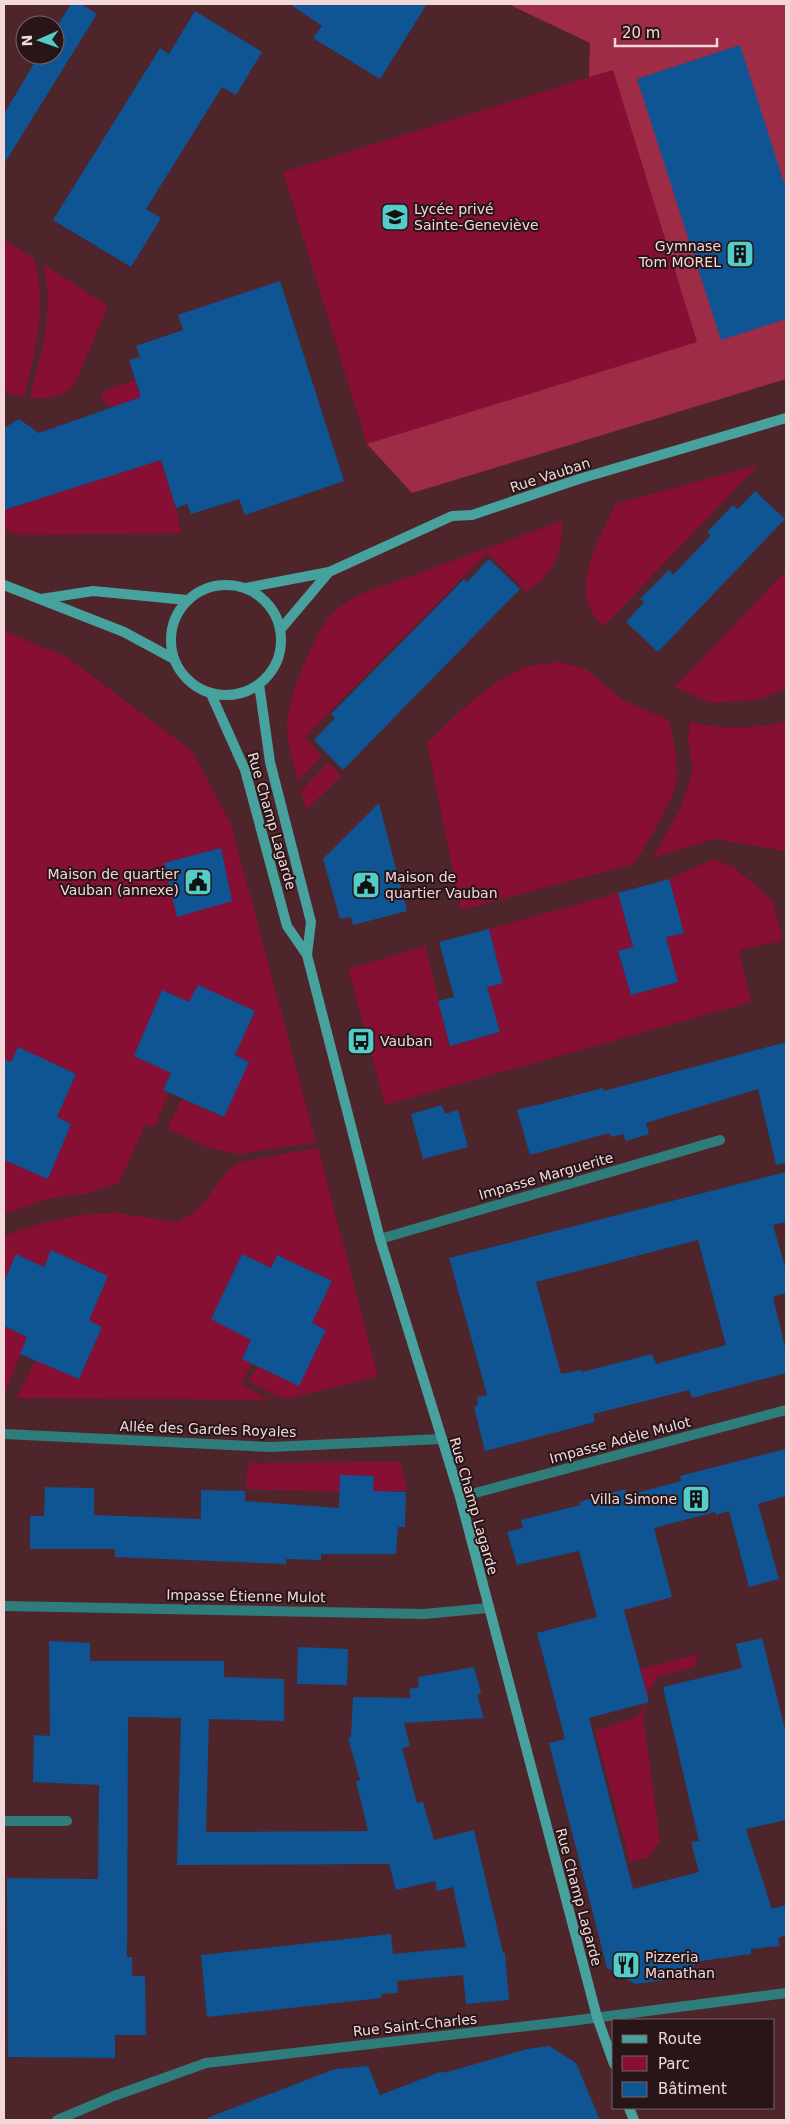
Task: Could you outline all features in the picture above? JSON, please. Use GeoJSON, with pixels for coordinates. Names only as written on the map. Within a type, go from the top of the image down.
{"type":"FeatureCollection","features":[{"type":"Feature","properties":{"kind":"main road","name":"Rue Vauban"},"geometry":{"type":"LineString","coordinates":[[246,588],[329,572],[452,516],[472,515],[580,479],[786,418]]}},
{"type":"Feature","properties":{"kind":"main road","name":"Rue Vauban"},"geometry":{"type":"LineString","coordinates":[[280,630],[329,572]]}},
{"type":"Feature","properties":{"kind":"main road"},"geometry":{"type":"LineString","coordinates":[[4,585],[124,632],[174,659]]}},
{"type":"Feature","properties":{"kind":"main road"},"geometry":{"type":"LineString","coordinates":[[215,585],[246,588],[268,604],[278,621],[280,630],[279,657],[270,672],[259,684],[244,693],[228,695],[211,694],[196,687],[184,676],[174,659],[170,644],[172,625],[178,612],[187,600],[200,590],[215,585]]}},
{"type":"Feature","properties":{"kind":"main road"},"geometry":{"type":"LineString","coordinates":[[40,599],[93,591],[187,600]]}},
{"type":"Feature","properties":{"kind":"main road","name":"Rue Champ Lagarde"},"geometry":{"type":"LineString","coordinates":[[259,684],[270,762],[311,922],[307,955]]}},
{"type":"Feature","properties":{"kind":"main road","name":"Rue Champ Lagarde"},"geometry":{"type":"LineString","coordinates":[[211,694],[245,770],[287,926],[307,955],[380,1239],[460,1496],[596,2018],[612,2059]]}},
{"type":"Feature","properties":{"kind":"street","name":"Impasse Marguerite"},"geometry":{"type":"LineString","coordinates":[[380,1239],[720,1140]]}},
{"type":"Feature","properties":{"kind":"street","name":"Impasse Adèle Mulot"},"geometry":{"type":"LineString","coordinates":[[460,1496],[786,1410]]}},
{"type":"Feature","properties":{"kind":"street","name":"Allée des Gardes Royales"},"geometry":{"type":"LineString","coordinates":[[4,1434],[271,1447],[441,1439]]}},
{"type":"Feature","properties":{"kind":"street","name":"Impasse Étienne Mulot"},"geometry":{"type":"LineString","coordinates":[[4,1606],[424,1614],[488,1608]]}},
{"type":"Feature","properties":{"kind":"street"},"geometry":{"type":"LineString","coordinates":[[4,1821],[67,1821]]}},
{"type":"Feature","properties":{"kind":"street","name":"Rue Saint-Charles"},"geometry":{"type":"LineString","coordinates":[[57,2120],[114,2096],[206,2062],[596,2018],[786,1993]]}},
{"type":"Feature","properties":{"kind":"green space"},"geometry":{"type":"Polygon","coordinates":[[[613,70],[697,342],[367,444],[283,172],[613,70]]]}},
{"type":"Feature","properties":{"kind":"green space"},"geometry":{"type":"Polygon","coordinates":[[[4,239],[34,259],[38,276],[40,311],[36,346],[24,397],[4,391],[4,239]]]}},
{"type":"Feature","properties":{"kind":"green space"},"geometry":{"type":"Polygon","coordinates":[[[43,264],[108,306],[74,386],[53,397],[30,398],[42,349],[47,315],[48,298],[43,264]]]}},
{"type":"Feature","properties":{"kind":"green space"},"geometry":{"type":"Polygon","coordinates":[[[135,380],[176,508],[181,533],[22,535],[4,529],[4,502],[12,508],[132,468],[113,406],[104,403],[102,397],[104,391],[135,380]]]}},
{"type":"Feature","properties":{"kind":"green space"},"geometry":{"type":"Polygon","coordinates":[[[758,465],[603,627],[591,611],[587,598],[586,584],[592,556],[615,504],[758,465]]]}},
{"type":"Feature","properties":{"kind":"green space"},"geometry":{"type":"Polygon","coordinates":[[[561,521],[561,541],[555,562],[546,576],[527,592],[487,553],[305,737],[322,756],[298,781],[288,739],[288,713],[297,683],[310,651],[325,623],[334,611],[356,596],[561,521]]]}},
{"type":"Feature","properties":{"kind":"green space"},"geometry":{"type":"Polygon","coordinates":[[[786,571],[786,689],[757,700],[711,703],[675,687],[786,571]]]}},
{"type":"Feature","properties":{"kind":"green space"},"geometry":{"type":"Polygon","coordinates":[[[4,631],[67,657],[192,751],[231,824],[316,1142],[240,1154],[213,1149],[167,1129],[182,1099],[224,1117],[248,1062],[235,1055],[255,1011],[198,985],[189,1002],[163,990],[134,1056],[160,1068],[166,1058],[176,1062],[163,1090],[168,1093],[155,1126],[145,1125],[119,1183],[89,1193],[52,1198],[4,1214],[4,1160],[48,1179],[71,1124],[57,1117],[76,1074],[18,1047],[11,1062],[4,1059],[4,631]]]}},
{"type":"Feature","properties":{"kind":"green space"},"geometry":{"type":"Polygon","coordinates":[[[558,662],[586,669],[624,701],[669,720],[677,766],[674,790],[658,823],[634,864],[461,910],[427,743],[461,711],[500,680],[528,667],[558,662]]]}},
{"type":"Feature","properties":{"kind":"green space"},"geometry":{"type":"Polygon","coordinates":[[[690,722],[738,728],[786,722],[786,851],[714,839],[653,858],[681,807],[693,769],[688,738],[690,722]]]}},
{"type":"Feature","properties":{"kind":"green space"},"geometry":{"type":"Polygon","coordinates":[[[328,763],[341,776],[306,810],[301,791],[328,763]]]}},
{"type":"Feature","properties":{"kind":"green space"},"geometry":{"type":"Polygon","coordinates":[[[714,859],[735,868],[773,901],[783,941],[739,950],[751,1002],[385,1105],[348,969],[425,946],[450,1046],[499,1032],[487,987],[503,983],[489,929],[618,893],[633,947],[618,951],[631,995],[678,982],[666,937],[683,932],[669,879],[714,859]]]}},
{"type":"Feature","properties":{"kind":"green space"},"geometry":{"type":"Polygon","coordinates":[[[318,1148],[378,1376],[287,1399],[248,1381],[258,1366],[299,1385],[326,1330],[312,1323],[332,1281],[277,1255],[271,1268],[242,1254],[211,1319],[239,1334],[256,1330],[242,1359],[252,1363],[241,1384],[265,1398],[276,1400],[16,1398],[36,1360],[79,1379],[102,1327],[89,1320],[108,1276],[51,1250],[44,1267],[16,1254],[4,1282],[4,1236],[38,1224],[82,1215],[115,1213],[177,1222],[198,1210],[227,1171],[240,1162],[318,1148]]]}},
{"type":"Feature","properties":{"kind":"green space"},"geometry":{"type":"Polygon","coordinates":[[[20,1322],[32,1326],[4,1395],[4,1326],[15,1332],[20,1322]]]}},
{"type":"Feature","properties":{"kind":"green space"},"geometry":{"type":"Polygon","coordinates":[[[400,1462],[407,1490],[378,1493],[246,1489],[248,1463],[400,1462]]]}},
{"type":"Feature","properties":{"kind":"green space"},"geometry":{"type":"Polygon","coordinates":[[[698,1654],[695,1666],[657,1677],[649,1691],[643,1716],[660,1841],[649,1857],[630,1862],[595,1731],[637,1717],[644,1707],[634,1671],[698,1654]]]}},
{"type":"Feature","properties":{"kind":"shaded area"},"geometry":{"type":"Polygon","coordinates":[[[508,4],[786,4],[786,379],[412,493],[367,444],[697,342],[613,70],[589,77],[590,43],[508,4]]]}},
{"type":"Feature","properties":{"kind":"building"},"geometry":{"type":"Polygon","coordinates":[[[71,4],[81,4],[97,14],[4,164],[4,114],[33,65],[65,65],[64,15],[71,4]]]}},
{"type":"Feature","properties":{"kind":"building"},"geometry":{"type":"Polygon","coordinates":[[[290,4],[427,4],[380,79],[313,38],[322,26],[290,4]]]}},
{"type":"Feature","properties":{"kind":"building"},"geometry":{"type":"Polygon","coordinates":[[[195,11],[262,52],[236,95],[222,87],[146,209],[161,218],[131,267],[53,220],[160,48],[169,54],[195,11]]]}},
{"type":"Feature","properties":{"kind":"building","name":"Gymnase Tom MOREL"},"geometry":{"type":"Polygon","coordinates":[[[740,45],[786,189],[786,319],[721,340],[637,79],[740,45]]]}},
{"type":"Feature","properties":{"kind":"building"},"geometry":{"type":"Polygon","coordinates":[[[280,281],[344,481],[245,515],[239,499],[191,514],[187,504],[176,508],[161,460],[4,510],[4,428],[19,419],[39,433],[141,397],[129,360],[140,357],[136,346],[183,330],[178,315],[280,281]]]}},
{"type":"Feature","properties":{"kind":"building"},"geometry":{"type":"Polygon","coordinates":[[[755,491],[785,519],[658,652],[626,622],[644,602],[640,599],[669,570],[673,575],[711,535],[707,532],[733,505],[738,509],[755,491]]]}},
{"type":"Feature","properties":{"kind":"building"},"geometry":{"type":"Polygon","coordinates":[[[489,559],[520,589],[343,770],[314,740],[335,718],[331,714],[464,579],[467,582],[489,559]]]}},
{"type":"Feature","properties":{"kind":"building","name":"Maison de quartier Vauban"},"geometry":{"type":"Polygon","coordinates":[[[379,803],[407,911],[353,925],[351,917],[340,919],[323,859],[379,803]]]}},
{"type":"Feature","properties":{"kind":"building","name":"Maison de quartier Vauban (annexe)"},"geometry":{"type":"Polygon","coordinates":[[[221,848],[232,901],[177,917],[164,863],[221,848]]]}},
{"type":"Feature","properties":{"kind":"building"},"geometry":{"type":"Polygon","coordinates":[[[669,879],[684,933],[666,937],[678,982],[631,995],[618,951],[633,947],[618,893],[669,879]]]}},
{"type":"Feature","properties":{"kind":"building"},"geometry":{"type":"Polygon","coordinates":[[[489,929],[503,983],[487,987],[500,1032],[450,1046],[438,1001],[454,997],[439,942],[489,929]]]}},
{"type":"Feature","properties":{"kind":"building"},"geometry":{"type":"Polygon","coordinates":[[[198,985],[255,1011],[235,1055],[249,1062],[224,1117],[163,1090],[171,1073],[134,1056],[162,990],[189,1002],[198,985]]]}},
{"type":"Feature","properties":{"kind":"building"},"geometry":{"type":"Polygon","coordinates":[[[786,1042],[786,1163],[776,1165],[758,1089],[646,1123],[649,1134],[626,1141],[623,1134],[611,1137],[609,1133],[530,1155],[517,1110],[603,1088],[604,1091],[786,1042]]]}},
{"type":"Feature","properties":{"kind":"building"},"geometry":{"type":"Polygon","coordinates":[[[18,1047],[76,1074],[57,1117],[71,1124],[48,1179],[4,1160],[4,1059],[11,1062],[18,1047]]]}},
{"type":"Feature","properties":{"kind":"building"},"geometry":{"type":"Polygon","coordinates":[[[442,1105],[445,1114],[458,1110],[468,1147],[423,1159],[411,1114],[442,1105]]]}},
{"type":"Feature","properties":{"kind":"building"},"geometry":{"type":"Polygon","coordinates":[[[786,1172],[786,1222],[773,1225],[786,1270],[786,1293],[773,1297],[786,1351],[786,1373],[692,1398],[689,1390],[593,1414],[595,1422],[485,1451],[474,1407],[478,1405],[477,1397],[487,1395],[449,1258],[786,1172]],[[698,1240],[536,1282],[561,1374],[581,1370],[582,1372],[652,1354],[656,1364],[726,1345],[698,1240]]]}},
{"type":"Feature","properties":{"kind":"building"},"geometry":{"type":"Polygon","coordinates":[[[51,1250],[108,1276],[89,1320],[102,1327],[79,1379],[20,1354],[27,1337],[4,1326],[4,1282],[16,1254],[44,1267],[51,1250]]]}},
{"type":"Feature","properties":{"kind":"building"},"geometry":{"type":"Polygon","coordinates":[[[242,1254],[271,1268],[277,1255],[332,1281],[312,1323],[326,1330],[299,1386],[242,1359],[251,1340],[211,1319],[242,1254]]]}},
{"type":"Feature","properties":{"kind":"building"},"geometry":{"type":"Polygon","coordinates":[[[786,1449],[786,1496],[758,1504],[779,1579],[749,1587],[729,1511],[716,1515],[715,1512],[654,1528],[672,1597],[624,1610],[649,1702],[589,1718],[633,1889],[699,1872],[691,1842],[699,1841],[663,1687],[742,1668],[736,1644],[762,1638],[786,1733],[786,1820],[746,1829],[772,1909],[786,1905],[786,1935],[778,1938],[780,1946],[751,1949],[751,1954],[694,1962],[695,1976],[635,1984],[607,1968],[549,1743],[565,1739],[537,1633],[597,1617],[579,1551],[517,1565],[507,1532],[523,1528],[521,1520],[580,1505],[579,1502],[625,1489],[626,1496],[681,1481],[680,1476],[786,1449]]]}},
{"type":"Feature","properties":{"kind":"building"},"geometry":{"type":"Polygon","coordinates":[[[340,1475],[374,1476],[373,1491],[406,1492],[405,1527],[398,1527],[396,1554],[321,1554],[321,1560],[286,1559],[286,1564],[115,1557],[115,1549],[30,1549],[30,1516],[44,1516],[45,1487],[94,1488],[94,1515],[201,1519],[201,1490],[245,1491],[245,1501],[339,1508],[340,1475]]]}},
{"type":"Feature","properties":{"kind":"building"},"geometry":{"type":"Polygon","coordinates":[[[49,1641],[90,1643],[90,1661],[224,1661],[224,1677],[284,1679],[284,1721],[209,1719],[206,1832],[368,1831],[356,1781],[360,1780],[348,1738],[351,1737],[353,1697],[411,1698],[409,1689],[419,1687],[418,1677],[474,1667],[481,1693],[477,1695],[484,1718],[404,1723],[410,1746],[402,1748],[417,1803],[423,1802],[434,1840],[474,1830],[503,1953],[505,1953],[509,2000],[466,2004],[463,1975],[397,1981],[398,1993],[381,1994],[382,1998],[207,2017],[201,1955],[391,1934],[393,1954],[466,1947],[453,1887],[437,1891],[435,1881],[396,1890],[389,1864],[177,1865],[181,1718],[128,1717],[127,1957],[132,1957],[132,1976],[145,1976],[146,2035],[115,2035],[115,2058],[8,2057],[7,1878],[98,1879],[99,1785],[33,1782],[34,1735],[50,1736],[49,1641]]]}},
{"type":"Feature","properties":{"kind":"building"},"geometry":{"type":"Polygon","coordinates":[[[298,1647],[348,1649],[347,1685],[297,1684],[298,1647]]]}},
{"type":"Feature","properties":{"kind":"building"},"geometry":{"type":"Polygon","coordinates":[[[549,2046],[576,2063],[600,2120],[207,2120],[207,2118],[335,2069],[368,2066],[380,2095],[443,2071],[444,2073],[527,2049],[549,2046]]]}},
{"type":"Feature","properties":{"kind":"place","name":"Lycée privé Sainte-Geneviève"},"geometry":{"type":"Point","coordinates":[395,217]}},
{"type":"Feature","properties":{"kind":"place","name":"Gymnase Tom MOREL"},"geometry":{"type":"Point","coordinates":[740,254]}},
{"type":"Feature","properties":{"kind":"place","name":"Maison de quartier Vauban (annexe)"},"geometry":{"type":"Point","coordinates":[198,882]}},
{"type":"Feature","properties":{"kind":"place","name":"Maison de quartier Vauban"},"geometry":{"type":"Point","coordinates":[366,885]}},
{"type":"Feature","properties":{"kind":"place","name":"Vauban"},"geometry":{"type":"Point","coordinates":[361,1041]}},
{"type":"Feature","properties":{"kind":"place","name":"Villa Simone"},"geometry":{"type":"Point","coordinates":[696,1499]}},
{"type":"Feature","properties":{"kind":"place","name":"Pizzeria Manathan"},"geometry":{"type":"Point","coordinates":[626,1965]}}]}
